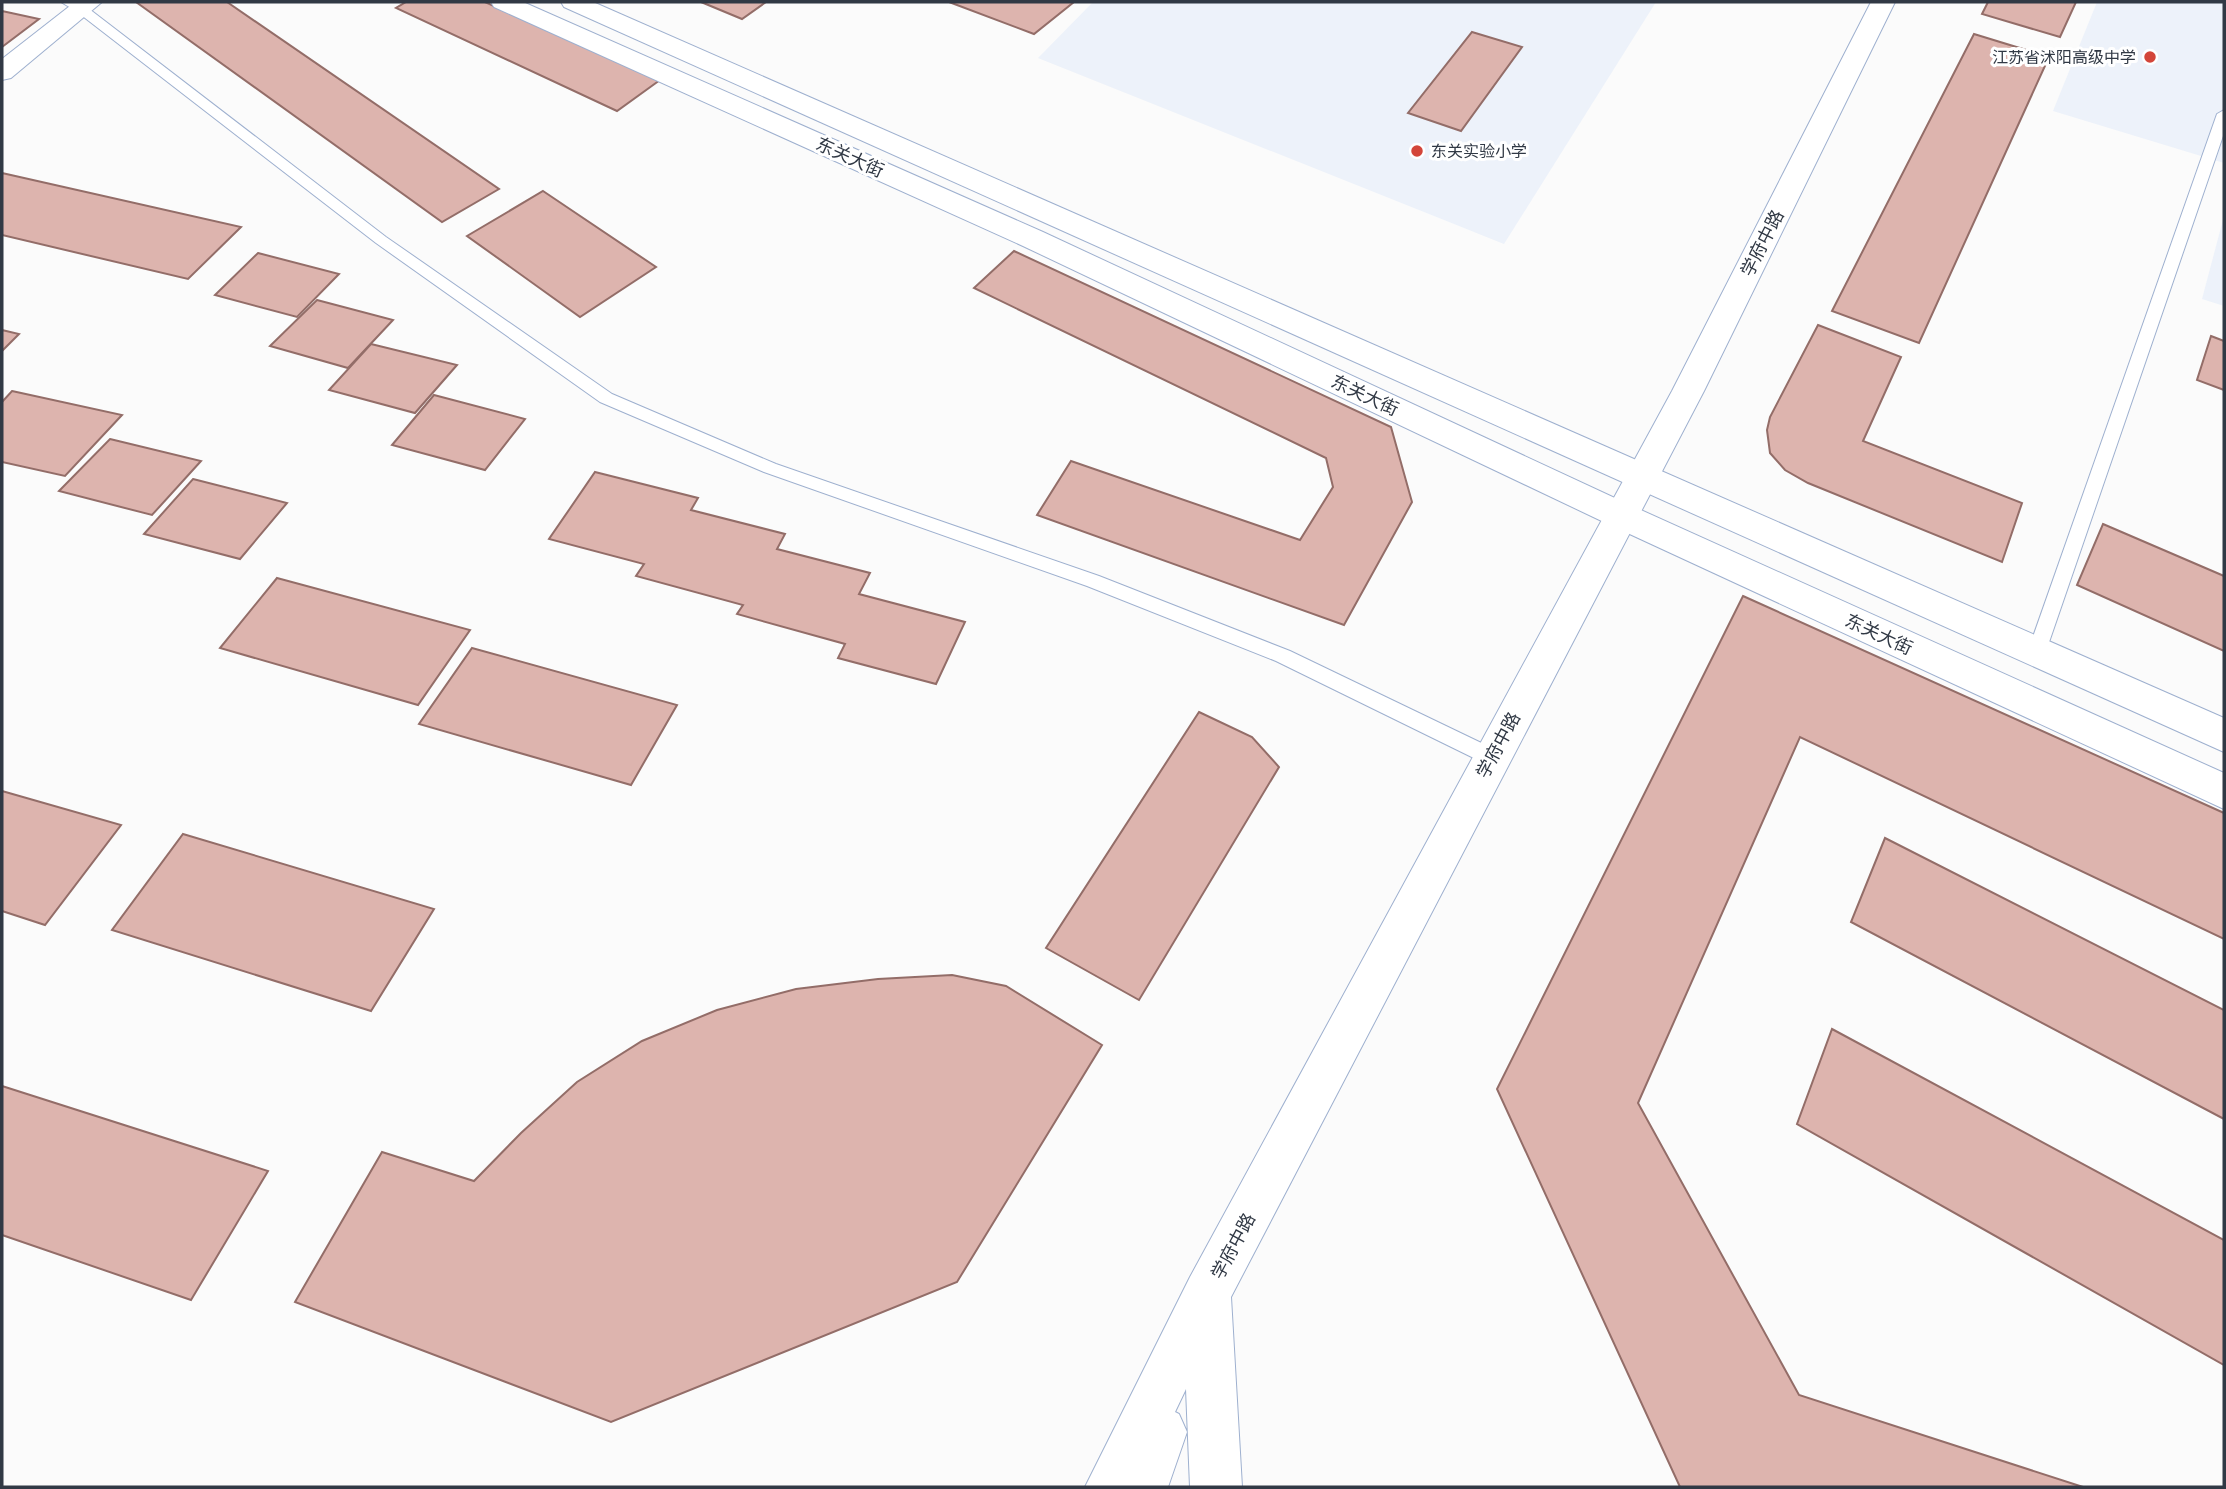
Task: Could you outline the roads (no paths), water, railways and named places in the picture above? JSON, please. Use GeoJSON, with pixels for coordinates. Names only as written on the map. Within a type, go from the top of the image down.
{"type":"FeatureCollection","features":[{"type":"Feature","properties":{"kind":"street","name":"东关大街"},"geometry":{"type":"LineString","coordinates":[[503,2],[1033,239],[1620,515],[2224,792]]}},
{"type":"Feature","properties":{"kind":"street","name":"东关大街"},"geometry":{"type":"LineString","coordinates":[[573,2],[2224,736]]}},
{"type":"Feature","properties":{"kind":"street","name":"学府中路"},"geometry":{"type":"LineString","coordinates":[[1111,1487],[1207,1294],[1688,391],[1883,2]]}},
{"type":"Feature","properties":{"kind":"street"},"geometry":{"type":"LineString","coordinates":[[2,72],[79,4]]}},
{"type":"Feature","properties":{"kind":"street"},"geometry":{"type":"LineString","coordinates":[[1142,1487],[1207,1294]]}},
{"type":"Feature","properties":{"kind":"street"},"geometry":{"type":"LineString","coordinates":[[1207,1294],[1216,1487]]}},
{"type":"Feature","properties":{"kind":"lane"},"geometry":{"type":"LineString","coordinates":[[79,4],[381,240],[606,398],[770,468],[1093,581],[1283,656],[1491,757]]}},
{"type":"Feature","properties":{"kind":"lane"},"geometry":{"type":"LineString","coordinates":[[2037,651],[2219,144],[2224,114]]}},
{"type":"Feature","properties":{"kind":"place","name":"江苏省沭阳高级中学"},"geometry":{"type":"Point","coordinates":[2150,57]}},
{"type":"Feature","properties":{"kind":"place","name":"东关实验小学"},"geometry":{"type":"Point","coordinates":[1417,151]}}]}
